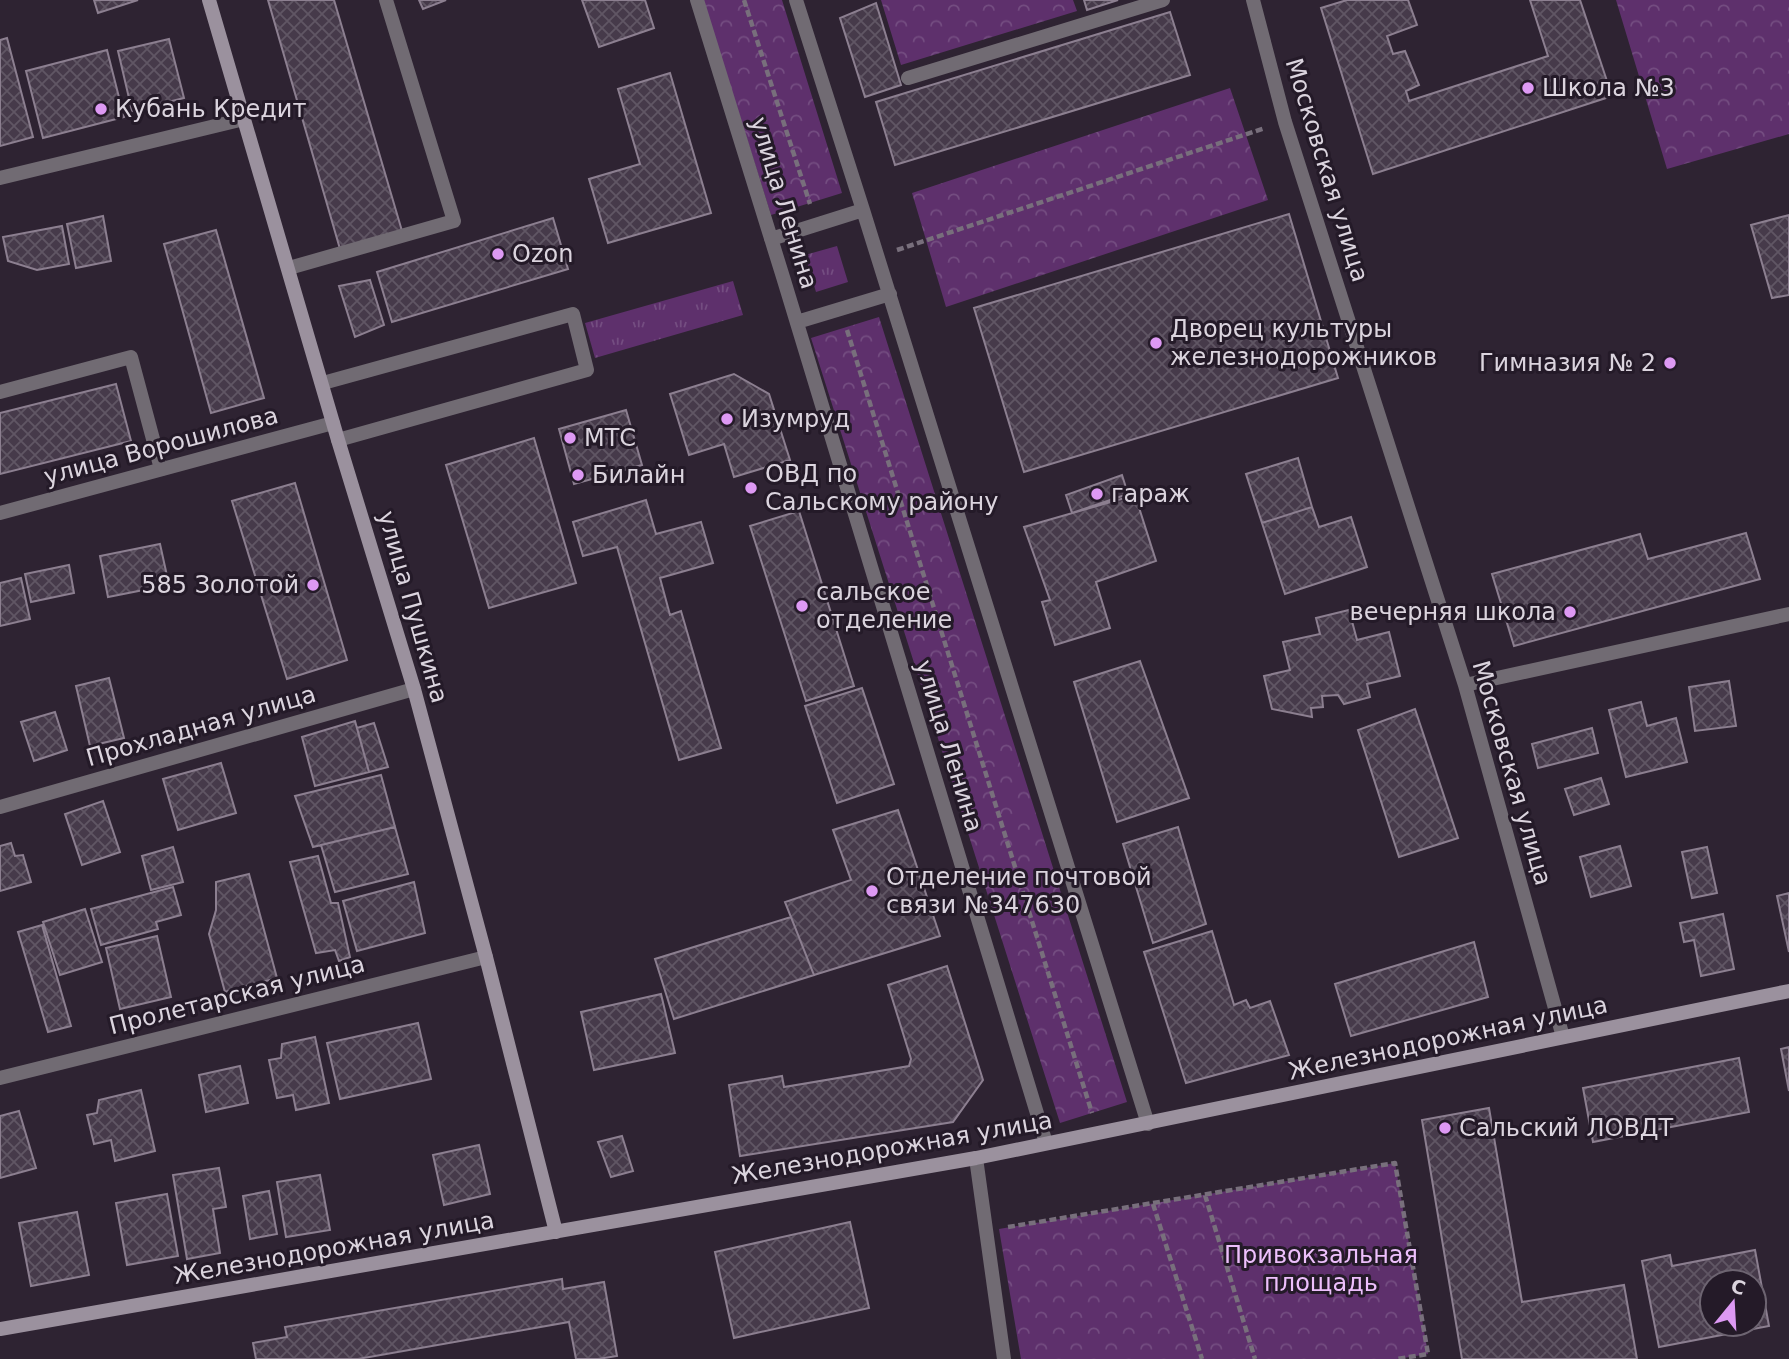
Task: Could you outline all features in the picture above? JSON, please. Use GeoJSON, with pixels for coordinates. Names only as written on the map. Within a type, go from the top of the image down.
{"type":"FeatureCollection","features":[{"type":"Feature","properties":{"kind":"main road","name":"улица Пушкина"},"geometry":{"type":"LineString","coordinates":[[209,0],[414,690],[556,1232]]}},
{"type":"Feature","properties":{"kind":"main road","name":"Железнодорожная улица"},"geometry":{"type":"LineString","coordinates":[[0,1329],[976,1158],[1789,991]]}},
{"type":"Feature","properties":{"kind":"street"},"geometry":{"type":"LineString","coordinates":[[289,268],[454,221],[386,0]]}},
{"type":"Feature","properties":{"kind":"street","name":"улица Ленина"},"geometry":{"type":"LineString","coordinates":[[697,0],[1046,1143]]}},
{"type":"Feature","properties":{"kind":"street"},"geometry":{"type":"LineString","coordinates":[[796,0],[1148,1124]]}},
{"type":"Feature","properties":{"kind":"street"},"geometry":{"type":"LineString","coordinates":[[908,78],[1163,0]]}},
{"type":"Feature","properties":{"kind":"street","name":"Московская улица"},"geometry":{"type":"LineString","coordinates":[[1253,0],[1285,122],[1465,685],[1563,1037]]}},
{"type":"Feature","properties":{"kind":"street"},"geometry":{"type":"LineString","coordinates":[[0,178],[244,119]]}},
{"type":"Feature","properties":{"kind":"street"},"geometry":{"type":"LineString","coordinates":[[771,239],[863,210]]}},
{"type":"Feature","properties":{"kind":"street"},"geometry":{"type":"LineString","coordinates":[[797,322],[890,294]]}},
{"type":"Feature","properties":{"kind":"street"},"geometry":{"type":"LineString","coordinates":[[323,383],[573,314],[587,370],[338,440]]}},
{"type":"Feature","properties":{"kind":"street"},"geometry":{"type":"LineString","coordinates":[[0,392],[131,358],[161,469]]}},
{"type":"Feature","properties":{"kind":"street","name":"улица Ворошилова"},"geometry":{"type":"LineString","coordinates":[[0,513],[333,423]]}},
{"type":"Feature","properties":{"kind":"street"},"geometry":{"type":"LineString","coordinates":[[1465,685],[1789,614]]}},
{"type":"Feature","properties":{"kind":"street","name":"Прохладная улица"},"geometry":{"type":"LineString","coordinates":[[0,807],[414,690]]}},
{"type":"Feature","properties":{"kind":"street","name":"Пролетарская улица"},"geometry":{"type":"LineString","coordinates":[[0,1078],[486,957]]}},
{"type":"Feature","properties":{"kind":"street"},"geometry":{"type":"LineString","coordinates":[[976,1158],[1004,1359]]}},
{"type":"Feature","properties":{"kind":"path"},"geometry":{"type":"LineString","coordinates":[[744,0],[817,225]]}},
{"type":"Feature","properties":{"kind":"path"},"geometry":{"type":"LineString","coordinates":[[878,257],[1285,122]]}},
{"type":"Feature","properties":{"kind":"path"},"geometry":{"type":"LineString","coordinates":[[840,309],[1099,1133]]}},
{"type":"Feature","properties":{"kind":"path"},"geometry":{"type":"LineString","coordinates":[[999,1229],[1395,1163],[1428,1354],[1397,1359]]}},
{"type":"Feature","properties":{"kind":"path"},"geometry":{"type":"LineString","coordinates":[[1205,1195],[1255,1359]]}},
{"type":"Feature","properties":{"kind":"path"},"geometry":{"type":"LineString","coordinates":[[1153,1203],[1202,1359]]}},
{"type":"Feature","properties":{"kind":"green space"},"geometry":{"type":"Polygon","coordinates":[[[703,0],[782,0],[842,193],[771,215],[703,0]]]}},
{"type":"Feature","properties":{"kind":"green space"},"geometry":{"type":"Polygon","coordinates":[[[881,0],[1073,0],[1077,11],[901,65],[881,0]]]}},
{"type":"Feature","properties":{"kind":"green space"},"geometry":{"type":"Polygon","coordinates":[[[1616,0],[1789,0],[1789,134],[1667,169],[1616,0]]]}},
{"type":"Feature","properties":{"kind":"green space"},"geometry":{"type":"Polygon","coordinates":[[[1230,88],[1268,200],[946,307],[912,193],[1230,88]]]}},
{"type":"Feature","properties":{"kind":"green space"},"geometry":{"type":"Polygon","coordinates":[[[837,246],[848,282],[816,292],[805,255],[837,246]]]}},
{"type":"Feature","properties":{"kind":"green space"},"geometry":{"type":"Polygon","coordinates":[[[733,281],[743,315],[595,358],[585,323],[733,281]]]}},
{"type":"Feature","properties":{"kind":"green space"},"geometry":{"type":"Polygon","coordinates":[[[879,317],[1127,1102],[1060,1123],[811,338],[879,317]]]}},
{"type":"Feature","properties":{"kind":"green space","name":"Привокзальная площадь"},"geometry":{"type":"Polygon","coordinates":[[[1395,1163],[1428,1354],[1397,1359],[1021,1359],[999,1229],[1395,1163]]]}},
{"type":"Feature","properties":{"kind":"building"},"geometry":{"type":"Polygon","coordinates":[[[94,0],[138,0],[98,13],[94,0]]]}},
{"type":"Feature","properties":{"kind":"building"},"geometry":{"type":"Polygon","coordinates":[[[268,0],[334,0],[402,231],[340,249],[268,0]]]}},
{"type":"Feature","properties":{"kind":"building"},"geometry":{"type":"Polygon","coordinates":[[[419,0],[446,0],[423,9],[419,0]]]}},
{"type":"Feature","properties":{"kind":"building"},"geometry":{"type":"Polygon","coordinates":[[[582,0],[645,0],[654,28],[599,47],[582,0]]]}},
{"type":"Feature","properties":{"kind":"building"},"geometry":{"type":"Polygon","coordinates":[[[1084,0],[1118,0],[1087,10],[1084,0]]]}},
{"type":"Feature","properties":{"kind":"building","name":"Школа №3"},"geometry":{"type":"Polygon","coordinates":[[[1347,0],[1408,0],[1417,25],[1387,36],[1393,54],[1405,51],[1419,85],[1406,91],[1409,101],[1548,56],[1530,0],[1580,0],[1612,96],[1373,174],[1321,8],[1347,0]]]}},
{"type":"Feature","properties":{"kind":"building"},"geometry":{"type":"Polygon","coordinates":[[[876,3],[901,85],[865,97],[840,18],[876,3]]]}},
{"type":"Feature","properties":{"kind":"building"},"geometry":{"type":"Polygon","coordinates":[[[1170,12],[1190,75],[895,165],[876,102],[1170,12]]]}},
{"type":"Feature","properties":{"kind":"building"},"geometry":{"type":"Polygon","coordinates":[[[7,38],[33,137],[0,146],[0,40],[7,38]]]}},
{"type":"Feature","properties":{"kind":"building"},"geometry":{"type":"Polygon","coordinates":[[[169,39],[184,98],[132,111],[118,51],[169,39]]]}},
{"type":"Feature","properties":{"kind":"building"},"geometry":{"type":"Polygon","coordinates":[[[107,50],[124,117],[43,138],[26,71],[107,50]]]}},
{"type":"Feature","properties":{"kind":"building"},"geometry":{"type":"Polygon","coordinates":[[[670,73],[711,213],[608,243],[589,179],[640,164],[618,89],[670,73]]]}},
{"type":"Feature","properties":{"kind":"building","name":"Дворец культуры железнодорожников"},"geometry":{"type":"Polygon","coordinates":[[[1289,214],[1338,378],[1024,472],[974,308],[1289,214]]]}},
{"type":"Feature","properties":{"kind":"building"},"geometry":{"type":"Polygon","coordinates":[[[1789,215],[1789,295],[1772,298],[1751,225],[1789,215]]]}},
{"type":"Feature","properties":{"kind":"building"},"geometry":{"type":"Polygon","coordinates":[[[103,216],[111,261],[76,268],[67,224],[103,216]]]}},
{"type":"Feature","properties":{"kind":"building"},"geometry":{"type":"Polygon","coordinates":[[[553,218],[568,269],[392,322],[377,272],[553,218]]]}},
{"type":"Feature","properties":{"kind":"building"},"geometry":{"type":"Polygon","coordinates":[[[62,226],[69,264],[37,270],[8,261],[3,237],[62,226]]]}},
{"type":"Feature","properties":{"kind":"building"},"geometry":{"type":"Polygon","coordinates":[[[216,230],[264,398],[211,413],[164,244],[216,230]]]}},
{"type":"Feature","properties":{"kind":"building"},"geometry":{"type":"Polygon","coordinates":[[[370,280],[384,325],[355,337],[339,286],[370,280]]]}},
{"type":"Feature","properties":{"kind":"building","name":"Изумруд"},"geometry":{"type":"Polygon","coordinates":[[[734,374],[769,394],[790,460],[734,477],[724,444],[689,455],[670,394],[734,374]]]}},
{"type":"Feature","properties":{"kind":"building"},"geometry":{"type":"Polygon","coordinates":[[[116,384],[131,441],[0,474],[0,413],[116,384]]]}},
{"type":"Feature","properties":{"kind":"building"},"geometry":{"type":"Polygon","coordinates":[[[626,410],[642,465],[574,484],[559,429],[626,410]]]}},
{"type":"Feature","properties":{"kind":"building"},"geometry":{"type":"Polygon","coordinates":[[[534,438],[576,583],[489,608],[446,465],[534,438]]]}},
{"type":"Feature","properties":{"kind":"building"},"geometry":{"type":"Polygon","coordinates":[[[1298,458],[1312,507],[1262,523],[1246,474],[1298,458]]]}},
{"type":"Feature","properties":{"kind":"building","name":"гараж"},"geometry":{"type":"Polygon","coordinates":[[[1122,475],[1128,494],[1072,513],[1066,495],[1122,475]]]}},
{"type":"Feature","properties":{"kind":"building"},"geometry":{"type":"Polygon","coordinates":[[[295,483],[347,660],[287,679],[232,501],[295,483]]]}},
{"type":"Feature","properties":{"kind":"building"},"geometry":{"type":"Polygon","coordinates":[[[1135,495],[1156,561],[1096,582],[1110,628],[1055,645],[1042,602],[1050,600],[1024,527],[1135,495]]]}},
{"type":"Feature","properties":{"kind":"building"},"geometry":{"type":"Polygon","coordinates":[[[646,500],[656,534],[701,522],[713,563],[660,578],[670,615],[681,611],[721,748],[679,760],[617,547],[583,556],[573,522],[646,500]]]}},
{"type":"Feature","properties":{"kind":"building"},"geometry":{"type":"Polygon","coordinates":[[[1312,507],[1319,527],[1351,517],[1367,567],[1285,594],[1262,523],[1312,507]]]}},
{"type":"Feature","properties":{"kind":"building","name":"сальское отделение"},"geometry":{"type":"Polygon","coordinates":[[[799,511],[854,686],[806,701],[750,526],[799,511]]]}},
{"type":"Feature","properties":{"kind":"building","name":"вечерняя школа"},"geometry":{"type":"Polygon","coordinates":[[[1746,533],[1760,579],[1514,646],[1492,574],[1640,534],[1648,559],[1746,533]]]}},
{"type":"Feature","properties":{"kind":"building"},"geometry":{"type":"Polygon","coordinates":[[[160,544],[169,585],[108,597],[100,556],[160,544]]]}},
{"type":"Feature","properties":{"kind":"building"},"geometry":{"type":"Polygon","coordinates":[[[69,565],[74,593],[31,602],[25,574],[69,565]]]}},
{"type":"Feature","properties":{"kind":"building"},"geometry":{"type":"Polygon","coordinates":[[[21,578],[30,619],[0,626],[0,583],[21,578]]]}},
{"type":"Feature","properties":{"kind":"building"},"geometry":{"type":"Polygon","coordinates":[[[1349,610],[1357,640],[1389,632],[1400,676],[1367,684],[1370,697],[1344,704],[1338,695],[1322,696],[1323,707],[1311,708],[1312,717],[1272,709],[1264,676],[1290,670],[1283,642],[1320,634],[1316,618],[1349,610]]]}},
{"type":"Feature","properties":{"kind":"building"},"geometry":{"type":"Polygon","coordinates":[[[1140,661],[1189,798],[1117,822],[1074,682],[1140,661]]]}},
{"type":"Feature","properties":{"kind":"building"},"geometry":{"type":"Polygon","coordinates":[[[109,678],[124,738],[90,746],[76,686],[109,678]]]}},
{"type":"Feature","properties":{"kind":"building"},"geometry":{"type":"Polygon","coordinates":[[[1729,681],[1736,726],[1695,731],[1689,687],[1729,681]]]}},
{"type":"Feature","properties":{"kind":"building"},"geometry":{"type":"Polygon","coordinates":[[[862,688],[894,784],[837,803],[805,706],[862,688]]]}},
{"type":"Feature","properties":{"kind":"building"},"geometry":{"type":"Polygon","coordinates":[[[1641,702],[1647,726],[1676,718],[1687,762],[1626,777],[1609,710],[1641,702]]]}},
{"type":"Feature","properties":{"kind":"building"},"geometry":{"type":"Polygon","coordinates":[[[1415,709],[1458,838],[1399,857],[1358,730],[1415,709]]]}},
{"type":"Feature","properties":{"kind":"building"},"geometry":{"type":"Polygon","coordinates":[[[55,712],[67,750],[34,761],[21,722],[55,712]]]}},
{"type":"Feature","properties":{"kind":"building"},"geometry":{"type":"Polygon","coordinates":[[[355,721],[369,772],[315,786],[302,737],[355,721]]]}},
{"type":"Feature","properties":{"kind":"building"},"geometry":{"type":"Polygon","coordinates":[[[374,723],[388,767],[369,772],[357,728],[374,723]]]}},
{"type":"Feature","properties":{"kind":"building"},"geometry":{"type":"Polygon","coordinates":[[[1592,728],[1598,753],[1538,768],[1532,744],[1592,728]]]}},
{"type":"Feature","properties":{"kind":"building"},"geometry":{"type":"Polygon","coordinates":[[[221,763],[236,813],[178,830],[163,779],[221,763]]]}},
{"type":"Feature","properties":{"kind":"building"},"geometry":{"type":"Polygon","coordinates":[[[381,775],[395,827],[313,847],[295,796],[381,775]]]}},
{"type":"Feature","properties":{"kind":"building"},"geometry":{"type":"Polygon","coordinates":[[[1601,778],[1609,804],[1574,815],[1565,789],[1601,778]]]}},
{"type":"Feature","properties":{"kind":"building"},"geometry":{"type":"Polygon","coordinates":[[[103,801],[120,852],[82,865],[65,814],[103,801]]]}},
{"type":"Feature","properties":{"kind":"building","name":"Отделение почтовой связи №347630"},"geometry":{"type":"Polygon","coordinates":[[[898,810],[940,936],[814,975],[785,902],[851,880],[833,830],[898,810]]]}},
{"type":"Feature","properties":{"kind":"building"},"geometry":{"type":"Polygon","coordinates":[[[395,827],[408,874],[335,892],[321,845],[395,827]]]}},
{"type":"Feature","properties":{"kind":"building"},"geometry":{"type":"Polygon","coordinates":[[[1178,827],[1206,924],[1153,943],[1123,844],[1178,827]]]}},
{"type":"Feature","properties":{"kind":"building"},"geometry":{"type":"Polygon","coordinates":[[[11,843],[15,856],[23,855],[31,882],[0,891],[0,846],[11,843]]]}},
{"type":"Feature","properties":{"kind":"building"},"geometry":{"type":"Polygon","coordinates":[[[1620,846],[1631,886],[1591,897],[1580,857],[1620,846]]]}},
{"type":"Feature","properties":{"kind":"building"},"geometry":{"type":"Polygon","coordinates":[[[173,847],[183,882],[151,890],[142,856],[173,847]]]}},
{"type":"Feature","properties":{"kind":"building"},"geometry":{"type":"Polygon","coordinates":[[[1707,847],[1717,893],[1692,898],[1682,852],[1707,847]]]}},
{"type":"Feature","properties":{"kind":"building"},"geometry":{"type":"Polygon","coordinates":[[[318,856],[331,903],[338,903],[350,957],[339,961],[335,950],[316,953],[290,862],[318,856]]]}},
{"type":"Feature","properties":{"kind":"building"},"geometry":{"type":"Polygon","coordinates":[[[249,874],[277,978],[225,992],[209,934],[216,910],[216,882],[249,874]]]}},
{"type":"Feature","properties":{"kind":"building"},"geometry":{"type":"Polygon","coordinates":[[[414,882],[425,933],[357,951],[343,901],[414,882]]]}},
{"type":"Feature","properties":{"kind":"building"},"geometry":{"type":"Polygon","coordinates":[[[173,887],[181,915],[156,922],[158,929],[101,945],[91,909],[173,887]]]}},
{"type":"Feature","properties":{"kind":"building"},"geometry":{"type":"Polygon","coordinates":[[[1789,893],[1789,952],[1777,896],[1789,893]]]}},
{"type":"Feature","properties":{"kind":"building"},"geometry":{"type":"Polygon","coordinates":[[[85,909],[102,962],[60,975],[43,922],[85,909]]]}},
{"type":"Feature","properties":{"kind":"building"},"geometry":{"type":"Polygon","coordinates":[[[1723,914],[1734,969],[1701,976],[1694,940],[1684,942],[1680,923],[1723,914]]]}},
{"type":"Feature","properties":{"kind":"building"},"geometry":{"type":"Polygon","coordinates":[[[791,917],[814,975],[674,1019],[655,959],[791,917]]]}},
{"type":"Feature","properties":{"kind":"building"},"geometry":{"type":"Polygon","coordinates":[[[42,925],[71,1026],[48,1032],[18,932],[42,925]]]}},
{"type":"Feature","properties":{"kind":"building"},"geometry":{"type":"Polygon","coordinates":[[[1212,931],[1234,1005],[1246,1000],[1250,1008],[1270,1001],[1289,1055],[1186,1083],[1144,952],[1212,931]]]}},
{"type":"Feature","properties":{"kind":"building"},"geometry":{"type":"Polygon","coordinates":[[[157,936],[171,997],[120,1009],[106,948],[157,936]]]}},
{"type":"Feature","properties":{"kind":"building"},"geometry":{"type":"Polygon","coordinates":[[[1474,942],[1488,997],[1351,1036],[1335,984],[1474,942]]]}},
{"type":"Feature","properties":{"kind":"building"},"geometry":{"type":"Polygon","coordinates":[[[947,966],[983,1080],[953,1122],[740,1156],[729,1085],[782,1076],[784,1087],[909,1066],[911,1059],[888,985],[947,966]]]}},
{"type":"Feature","properties":{"kind":"building"},"geometry":{"type":"Polygon","coordinates":[[[661,994],[675,1053],[594,1070],[581,1012],[661,994]]]}},
{"type":"Feature","properties":{"kind":"building"},"geometry":{"type":"Polygon","coordinates":[[[418,1023],[431,1079],[340,1099],[327,1043],[418,1023]]]}},
{"type":"Feature","properties":{"kind":"building"},"geometry":{"type":"Polygon","coordinates":[[[315,1037],[329,1103],[296,1110],[293,1095],[277,1098],[269,1060],[281,1058],[282,1044],[315,1037]]]}},
{"type":"Feature","properties":{"kind":"building"},"geometry":{"type":"Polygon","coordinates":[[[1789,1047],[1789,1091],[1781,1049],[1789,1047]]]}},
{"type":"Feature","properties":{"kind":"building"},"geometry":{"type":"Polygon","coordinates":[[[1739,1058],[1749,1112],[1593,1142],[1583,1088],[1739,1058]]]}},
{"type":"Feature","properties":{"kind":"building"},"geometry":{"type":"Polygon","coordinates":[[[240,1066],[248,1103],[206,1112],[199,1075],[240,1066]]]}},
{"type":"Feature","properties":{"kind":"building"},"geometry":{"type":"Polygon","coordinates":[[[141,1090],[155,1151],[115,1161],[111,1140],[94,1144],[87,1115],[97,1113],[99,1100],[141,1090]]]}},
{"type":"Feature","properties":{"kind":"building"},"geometry":{"type":"Polygon","coordinates":[[[1489,1108],[1522,1302],[1624,1285],[1637,1359],[1462,1359],[1422,1120],[1489,1108]]]}},
{"type":"Feature","properties":{"kind":"building"},"geometry":{"type":"Polygon","coordinates":[[[19,1111],[36,1168],[0,1178],[0,1116],[19,1111]]]}},
{"type":"Feature","properties":{"kind":"building"},"geometry":{"type":"Polygon","coordinates":[[[622,1136],[633,1171],[611,1177],[598,1142],[622,1136]]]}},
{"type":"Feature","properties":{"kind":"building"},"geometry":{"type":"Polygon","coordinates":[[[479,1145],[490,1194],[444,1205],[433,1155],[479,1145]]]}},
{"type":"Feature","properties":{"kind":"building"},"geometry":{"type":"Polygon","coordinates":[[[219,1168],[226,1207],[213,1209],[220,1253],[187,1259],[173,1175],[219,1168]]]}},
{"type":"Feature","properties":{"kind":"building"},"geometry":{"type":"Polygon","coordinates":[[[320,1175],[330,1230],[286,1237],[277,1182],[320,1175]]]}},
{"type":"Feature","properties":{"kind":"building"},"geometry":{"type":"Polygon","coordinates":[[[269,1191],[277,1234],[250,1239],[243,1196],[269,1191]]]}},
{"type":"Feature","properties":{"kind":"building"},"geometry":{"type":"Polygon","coordinates":[[[167,1194],[178,1256],[127,1265],[116,1203],[167,1194]]]}},
{"type":"Feature","properties":{"kind":"building"},"geometry":{"type":"Polygon","coordinates":[[[77,1212],[89,1275],[31,1286],[19,1223],[77,1212]]]}},
{"type":"Feature","properties":{"kind":"building"},"geometry":{"type":"Polygon","coordinates":[[[850,1222],[869,1308],[734,1338],[715,1252],[850,1222]]]}},
{"type":"Feature","properties":{"kind":"building"},"geometry":{"type":"Polygon","coordinates":[[[1755,1250],[1758,1268],[1698,1268],[1698,1338],[1706,1338],[1659,1347],[1642,1261],[1670,1255],[1672,1266],[1755,1250]]]}},
{"type":"Feature","properties":{"kind":"building"},"geometry":{"type":"Polygon","coordinates":[[[562,1279],[563,1289],[604,1282],[617,1356],[576,1359],[569,1322],[358,1359],[256,1359],[253,1343],[287,1337],[285,1327],[562,1279]]]}},
{"type":"Feature","properties":{"kind":"place","name":"Школа №3"},"geometry":{"type":"Point","coordinates":[1528,88]}},
{"type":"Feature","properties":{"kind":"place","name":"Кубань Кредит"},"geometry":{"type":"Point","coordinates":[101,109]}},
{"type":"Feature","properties":{"kind":"place","name":"Ozon"},"geometry":{"type":"Point","coordinates":[498,254]}},
{"type":"Feature","properties":{"kind":"place","name":"Дворец культуры железнодорожников"},"geometry":{"type":"Point","coordinates":[1156,343]}},
{"type":"Feature","properties":{"kind":"place","name":"Гимназия № 2"},"geometry":{"type":"Point","coordinates":[1670,363]}},
{"type":"Feature","properties":{"kind":"place","name":"Изумруд"},"geometry":{"type":"Point","coordinates":[727,419]}},
{"type":"Feature","properties":{"kind":"place","name":"МТС"},"geometry":{"type":"Point","coordinates":[570,438]}},
{"type":"Feature","properties":{"kind":"place","name":"Билайн"},"geometry":{"type":"Point","coordinates":[578,475]}},
{"type":"Feature","properties":{"kind":"place","name":"ОВД по Сальскому району"},"geometry":{"type":"Point","coordinates":[751,488]}},
{"type":"Feature","properties":{"kind":"place","name":"гараж"},"geometry":{"type":"Point","coordinates":[1097,494]}},
{"type":"Feature","properties":{"kind":"place","name":"585 Золотой"},"geometry":{"type":"Point","coordinates":[313,585]}},
{"type":"Feature","properties":{"kind":"place","name":"сальское отделение"},"geometry":{"type":"Point","coordinates":[802,606]}},
{"type":"Feature","properties":{"kind":"place","name":"вечерняя школа"},"geometry":{"type":"Point","coordinates":[1570,612]}},
{"type":"Feature","properties":{"kind":"place","name":"Отделение почтовой связи №347630"},"geometry":{"type":"Point","coordinates":[872,891]}},
{"type":"Feature","properties":{"kind":"place","name":"Сальский ЛОВДТ"},"geometry":{"type":"Point","coordinates":[1445,1128]}}]}
